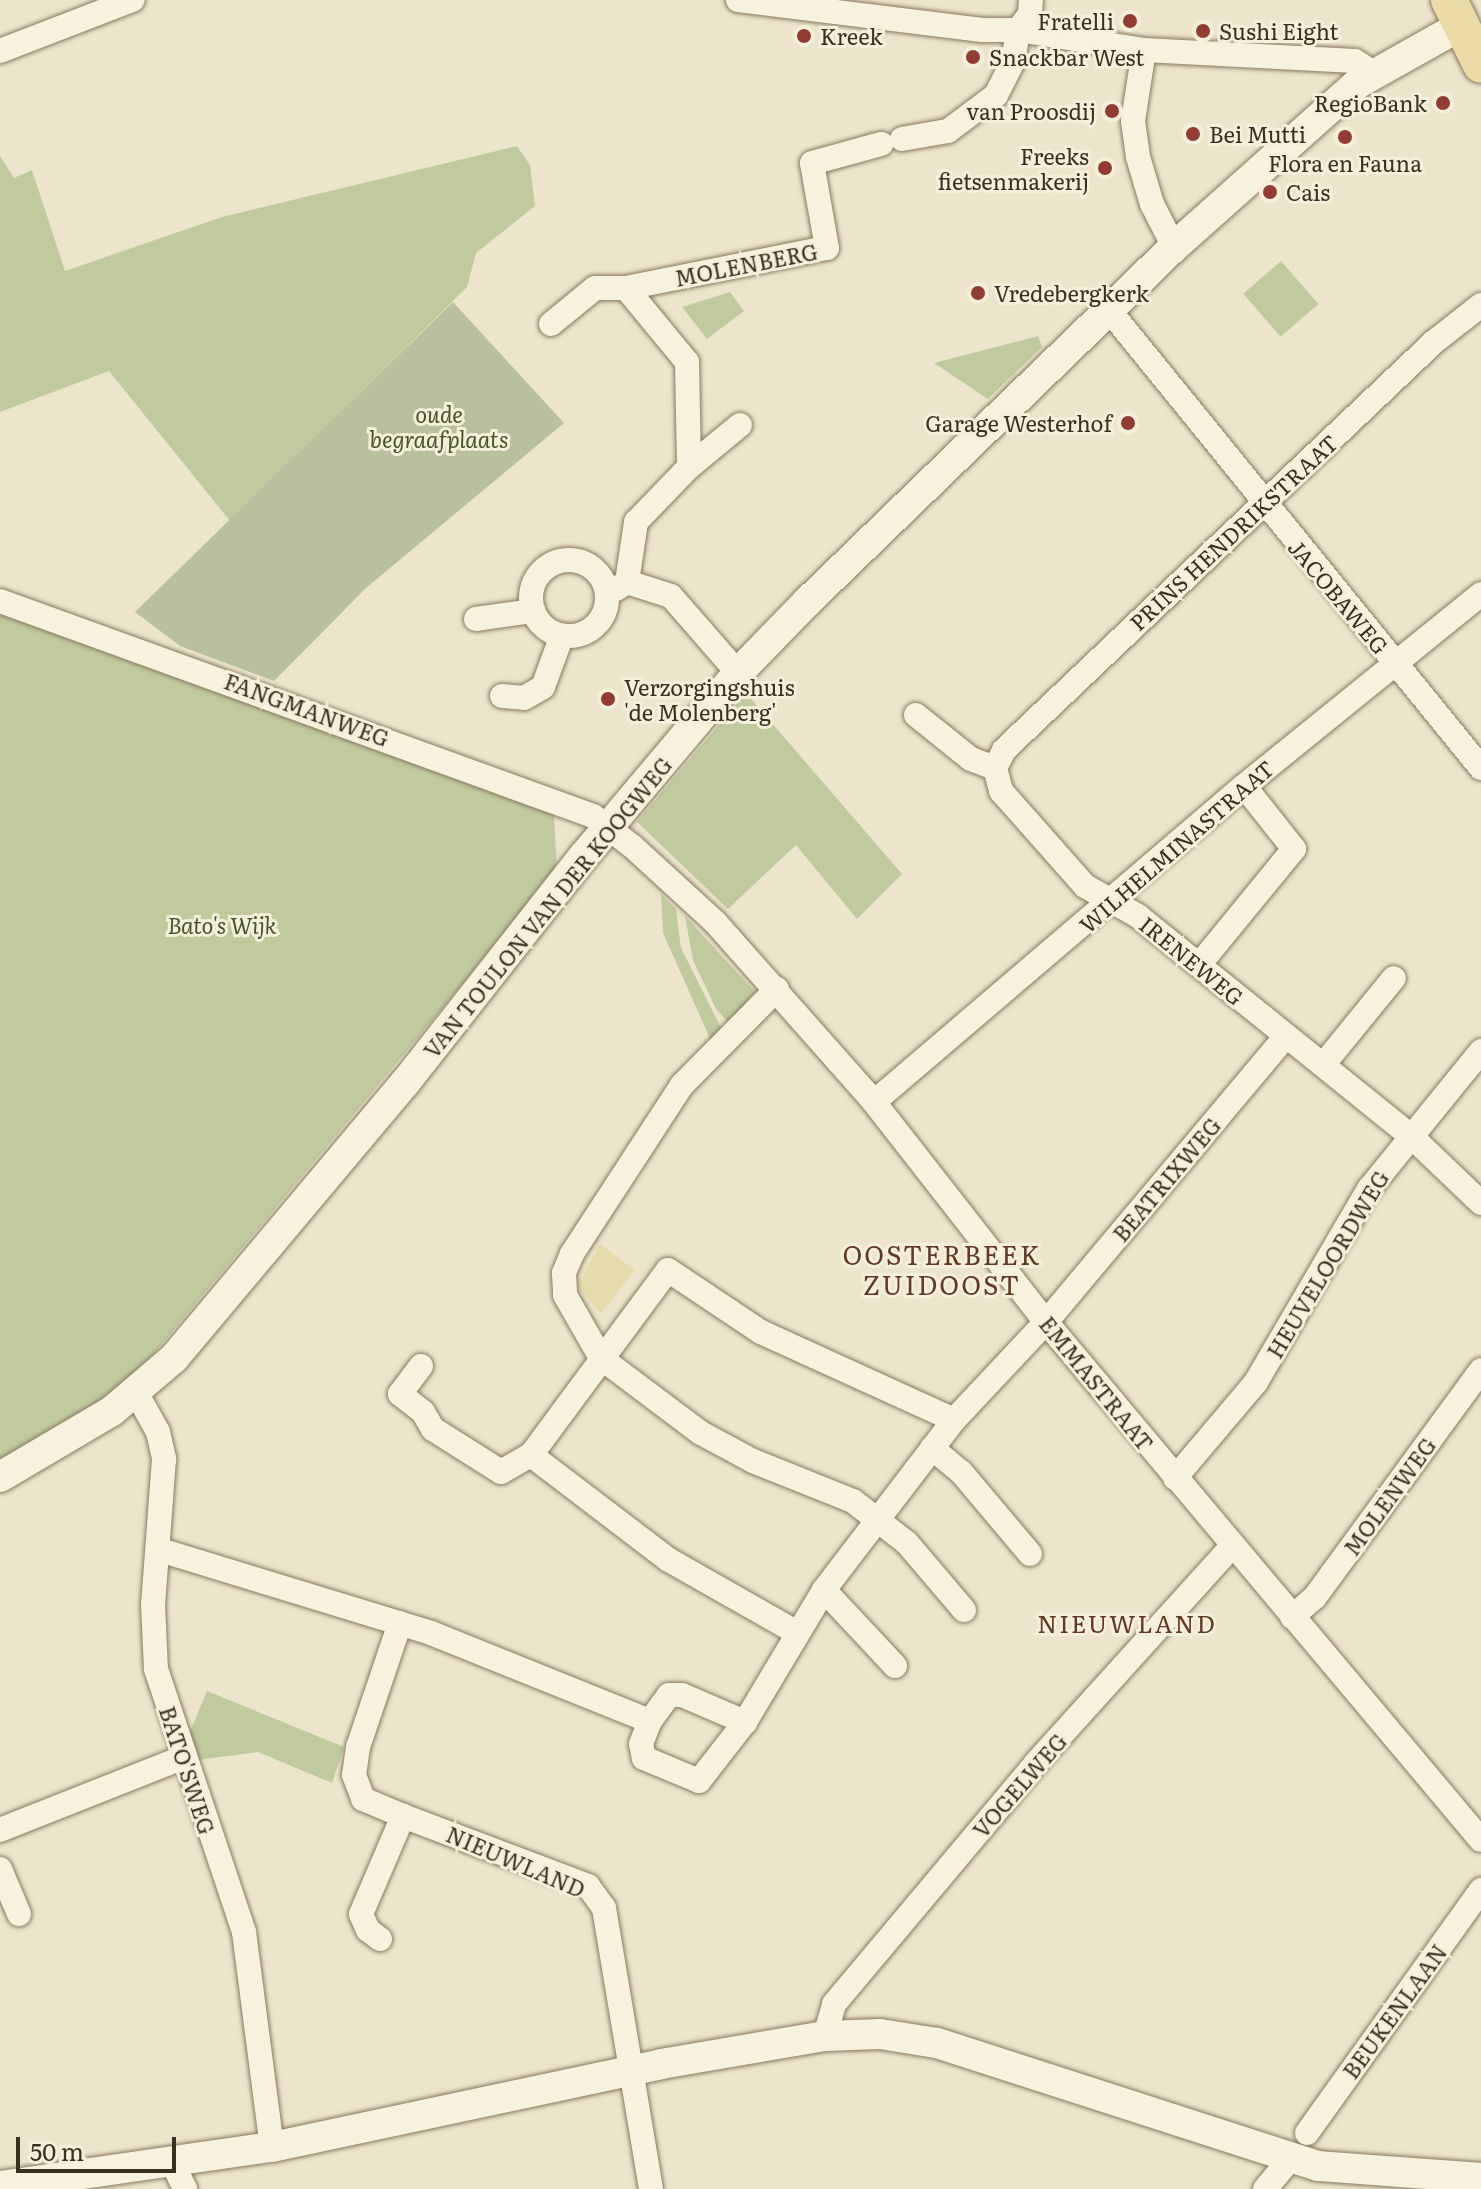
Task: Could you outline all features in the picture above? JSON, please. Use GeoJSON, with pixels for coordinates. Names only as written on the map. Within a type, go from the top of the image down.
{"type":"FeatureCollection","features":[{"type":"Feature","properties":{"kind":"main road"},"geometry":{"type":"LineString","coordinates":[[1455,13],[1481,65]]}},
{"type":"Feature","properties":{"kind":"street"},"geometry":{"type":"LineString","coordinates":[[0,51],[132,0]]}},
{"type":"Feature","properties":{"kind":"street"},"geometry":{"type":"LineString","coordinates":[[738,0],[982,30],[1018,30],[1144,50],[1355,61],[1372,72]]}},
{"type":"Feature","properties":{"kind":"street"},"geometry":{"type":"LineString","coordinates":[[1018,30],[1030,14],[1031,0]]}},
{"type":"Feature","properties":{"kind":"street","name":"VAN TOULON VAN DER KOOGWEG"},"geometry":{"type":"LineString","coordinates":[[0,1477],[137,1394],[269,1248],[738,673],[1174,247],[1372,72],[1455,13]]}},
{"type":"Feature","properties":{"kind":"street","name":"MOLENBERG"},"geometry":{"type":"LineString","coordinates":[[551,324],[595,288],[626,288],[827,248],[812,163],[948,131],[977,113],[1005,81],[1018,30]]}},
{"type":"Feature","properties":{"kind":"street"},"geometry":{"type":"LineString","coordinates":[[1144,50],[1133,121],[1138,157],[1152,204],[1174,247]]}},
{"type":"Feature","properties":{"kind":"street"},"geometry":{"type":"LineString","coordinates":[[626,288],[687,362],[689,467]]}},
{"type":"Feature","properties":{"kind":"street","name":"PRINS HENDRIKSTRAAT"},"geometry":{"type":"LineString","coordinates":[[995,768],[1004,750],[1434,342],[1481,305]]}},
{"type":"Feature","properties":{"kind":"street","name":"JACOBAWEG"},"geometry":{"type":"LineString","coordinates":[[1109,310],[1263,505],[1481,768]]}},
{"type":"Feature","properties":{"kind":"street"},"geometry":{"type":"LineString","coordinates":[[738,673],[671,596],[617,589],[605,583],[588,564],[562,560],[540,573],[531,597],[533,611],[540,622],[562,635],[595,626],[617,589],[636,522],[689,467],[740,425]]}},
{"type":"Feature","properties":{"kind":"street","name":"WILHELMINASTRAAT"},"geometry":{"type":"LineString","coordinates":[[874,1102],[1113,902],[1244,786],[1481,594]]}},
{"type":"Feature","properties":{"kind":"street","name":"FANGMANWEG"},"geometry":{"type":"LineString","coordinates":[[0,601],[352,725],[593,816],[607,830]]}},
{"type":"Feature","properties":{"kind":"street"},"geometry":{"type":"LineString","coordinates":[[476,619],[533,611]]}},
{"type":"Feature","properties":{"kind":"street"},"geometry":{"type":"LineString","coordinates":[[502,696],[524,698],[543,687],[562,635]]}},
{"type":"Feature","properties":{"kind":"street"},"geometry":{"type":"LineString","coordinates":[[916,715],[971,759],[995,768]]}},
{"type":"Feature","properties":{"kind":"street","name":"IRENEWEG"},"geometry":{"type":"LineString","coordinates":[[995,768],[1001,791],[1071,873],[1199,965],[1411,1136],[1481,1203]]}},
{"type":"Feature","properties":{"kind":"street"},"geometry":{"type":"LineString","coordinates":[[1199,965],[1294,849],[1244,786]]}},
{"type":"Feature","properties":{"kind":"street","name":"EMMASTRAAT"},"geometry":{"type":"LineString","coordinates":[[607,830],[684,891],[777,989],[874,1102],[1046,1322],[1175,1478],[1481,1840]]}},
{"type":"Feature","properties":{"kind":"street"},"geometry":{"type":"LineString","coordinates":[[1323,1065],[1394,978]]}},
{"type":"Feature","properties":{"kind":"street"},"geometry":{"type":"LineString","coordinates":[[777,989],[682,1085],[572,1254],[564,1273],[565,1295],[601,1358],[701,1433],[753,1461],[853,1501],[907,1543],[964,1610]]}},
{"type":"Feature","properties":{"kind":"street","name":"BEATRIXWEG"},"geometry":{"type":"LineString","coordinates":[[745,1722],[796,1632],[824,1590],[954,1420],[1046,1322],[1285,1037]]}},
{"type":"Feature","properties":{"kind":"street","name":"HEUVELOORDWEG"},"geometry":{"type":"LineString","coordinates":[[1175,1478],[1256,1382],[1369,1189],[1481,1051]]}},
{"type":"Feature","properties":{"kind":"street"},"geometry":{"type":"LineString","coordinates":[[421,1366],[400,1394],[423,1412],[433,1429],[501,1472],[531,1455],[668,1270],[761,1332],[954,1420]]}},
{"type":"Feature","properties":{"kind":"street","name":"MOLENWEG"},"geometry":{"type":"LineString","coordinates":[[1292,1617],[1315,1597],[1481,1370]]}},
{"type":"Feature","properties":{"kind":"street","name":"BATO'SWEG"},"geometry":{"type":"LineString","coordinates":[[137,1394],[158,1432],[164,1459],[160,1550],[153,1604],[156,1669],[182,1758],[244,1932],[272,2147]]}},
{"type":"Feature","properties":{"kind":"street"},"geometry":{"type":"LineString","coordinates":[[932,1448],[961,1472],[1030,1554]]}},
{"type":"Feature","properties":{"kind":"street"},"geometry":{"type":"LineString","coordinates":[[531,1455],[681,1568],[796,1632]]}},
{"type":"Feature","properties":{"kind":"street","name":"VOGELWEG"},"geometry":{"type":"LineString","coordinates":[[825,2036],[834,2004],[1036,1763],[1232,1546]]}},
{"type":"Feature","properties":{"kind":"street"},"geometry":{"type":"LineString","coordinates":[[160,1550],[400,1623],[650,1721]]}},
{"type":"Feature","properties":{"kind":"street"},"geometry":{"type":"LineString","coordinates":[[824,1590],[895,1666]]}},
{"type":"Feature","properties":{"kind":"street","name":"NIEUWLAND"},"geometry":{"type":"LineString","coordinates":[[400,1623],[358,1747],[354,1775],[363,1799],[588,1886],[604,1908],[651,2189]]}},
{"type":"Feature","properties":{"kind":"street"},"geometry":{"type":"LineString","coordinates":[[669,1695],[682,1695],[745,1722],[699,1781],[644,1758],[641,1744],[650,1721],[669,1695]]}},
{"type":"Feature","properties":{"kind":"street"},"geometry":{"type":"LineString","coordinates":[[0,1830],[182,1758]]}},
{"type":"Feature","properties":{"kind":"street"},"geometry":{"type":"LineString","coordinates":[[380,1939],[368,1930],[361,1914],[403,1816]]}},
{"type":"Feature","properties":{"kind":"street"},"geometry":{"type":"LineString","coordinates":[[0,1869],[19,1914]]}},
{"type":"Feature","properties":{"kind":"street","name":"BEUKENLAAN"},"geometry":{"type":"LineString","coordinates":[[1265,2189],[1481,1890]]}},
{"type":"Feature","properties":{"kind":"street"},"geometry":{"type":"LineString","coordinates":[[0,2186],[179,2176],[272,2147],[630,2070],[825,2036],[880,2034],[937,2043],[1299,2145],[1347,2171],[1481,2178]]}},
{"type":"Feature","properties":{"kind":"green space"},"geometry":{"type":"Polygon","coordinates":[[[517,146],[530,165],[535,206],[476,253],[467,287],[230,521],[109,371],[0,412],[0,156],[14,178],[32,170],[65,271],[222,217],[517,146]]]}},
{"type":"Feature","properties":{"kind":"green space"},"geometry":{"type":"Polygon","coordinates":[[[1281,261],[1318,304],[1281,337],[1243,294],[1281,261]]]}},
{"type":"Feature","properties":{"kind":"green space"},"geometry":{"type":"Polygon","coordinates":[[[730,292],[744,311],[707,339],[682,307],[730,292]]]}},
{"type":"Feature","properties":{"kind":"green space","name":"oude begraafplaats"},"geometry":{"type":"Polygon","coordinates":[[[453,302],[564,423],[366,588],[274,681],[180,646],[135,612],[453,302]]]}},
{"type":"Feature","properties":{"kind":"green space"},"geometry":{"type":"Polygon","coordinates":[[[1038,336],[1042,347],[988,399],[934,363],[1038,336]]]}},
{"type":"Feature","properties":{"kind":"green space","name":"Bato's Wijk"},"geometry":{"type":"Polygon","coordinates":[[[0,609],[554,814],[557,871],[125,1388],[0,1464],[0,609]]]}},
{"type":"Feature","properties":{"kind":"green space"},"geometry":{"type":"Polygon","coordinates":[[[746,693],[902,874],[857,919],[796,845],[728,909],[637,822],[746,693]]]}},
{"type":"Feature","properties":{"kind":"green space"},"geometry":{"type":"Polygon","coordinates":[[[661,894],[676,909],[681,948],[723,1032],[712,1043],[663,933],[661,894]]]}},
{"type":"Feature","properties":{"kind":"green space"},"geometry":{"type":"Polygon","coordinates":[[[685,916],[755,992],[729,1023],[716,1009],[693,960],[685,916]]]}},
{"type":"Feature","properties":{"kind":"green space"},"geometry":{"type":"Polygon","coordinates":[[[207,1691],[344,1747],[332,1783],[258,1752],[197,1760],[189,1734],[207,1691]]]}},
{"type":"Feature","properties":{"kind":"sand"},"geometry":{"type":"Polygon","coordinates":[[[600,1244],[635,1270],[601,1313],[577,1287],[600,1244]]]}},
{"type":"Feature","properties":{"kind":"place","name":"Fratelli"},"geometry":{"type":"Point","coordinates":[1130,21]}},
{"type":"Feature","properties":{"kind":"place","name":"Sushi Eight"},"geometry":{"type":"Point","coordinates":[1203,31]}},
{"type":"Feature","properties":{"kind":"place","name":"Kreek"},"geometry":{"type":"Point","coordinates":[804,36]}},
{"type":"Feature","properties":{"kind":"place","name":"Snackbar West"},"geometry":{"type":"Point","coordinates":[973,57]}},
{"type":"Feature","properties":{"kind":"place","name":"RegioBank"},"geometry":{"type":"Point","coordinates":[1443,103]}},
{"type":"Feature","properties":{"kind":"place","name":"van Proosdij"},"geometry":{"type":"Point","coordinates":[1112,111]}},
{"type":"Feature","properties":{"kind":"place","name":"Bei Mutti"},"geometry":{"type":"Point","coordinates":[1193,134]}},
{"type":"Feature","properties":{"kind":"place","name":"Flora en Fauna"},"geometry":{"type":"Point","coordinates":[1345,137]}},
{"type":"Feature","properties":{"kind":"place","name":"Freeks fietsenmakerij"},"geometry":{"type":"Point","coordinates":[1105,168]}},
{"type":"Feature","properties":{"kind":"place","name":"Cais"},"geometry":{"type":"Point","coordinates":[1270,192]}},
{"type":"Feature","properties":{"kind":"place","name":"Vredebergkerk"},"geometry":{"type":"Point","coordinates":[978,293]}},
{"type":"Feature","properties":{"kind":"place","name":"Garage Westerhof"},"geometry":{"type":"Point","coordinates":[1128,423]}},
{"type":"Feature","properties":{"kind":"place","name":"Verzorgingshuis 'de Molenberg'"},"geometry":{"type":"Point","coordinates":[608,699]}},
{"type":"Feature","properties":{"kind":"district","name":"OOSTERBEEK ZUIDOOST"},"geometry":{"type":"Point","coordinates":[942,1269]}},
{"type":"Feature","properties":{"kind":"district","name":"NIEUWLAND"},"geometry":{"type":"Point","coordinates":[1127,1623]}}]}
